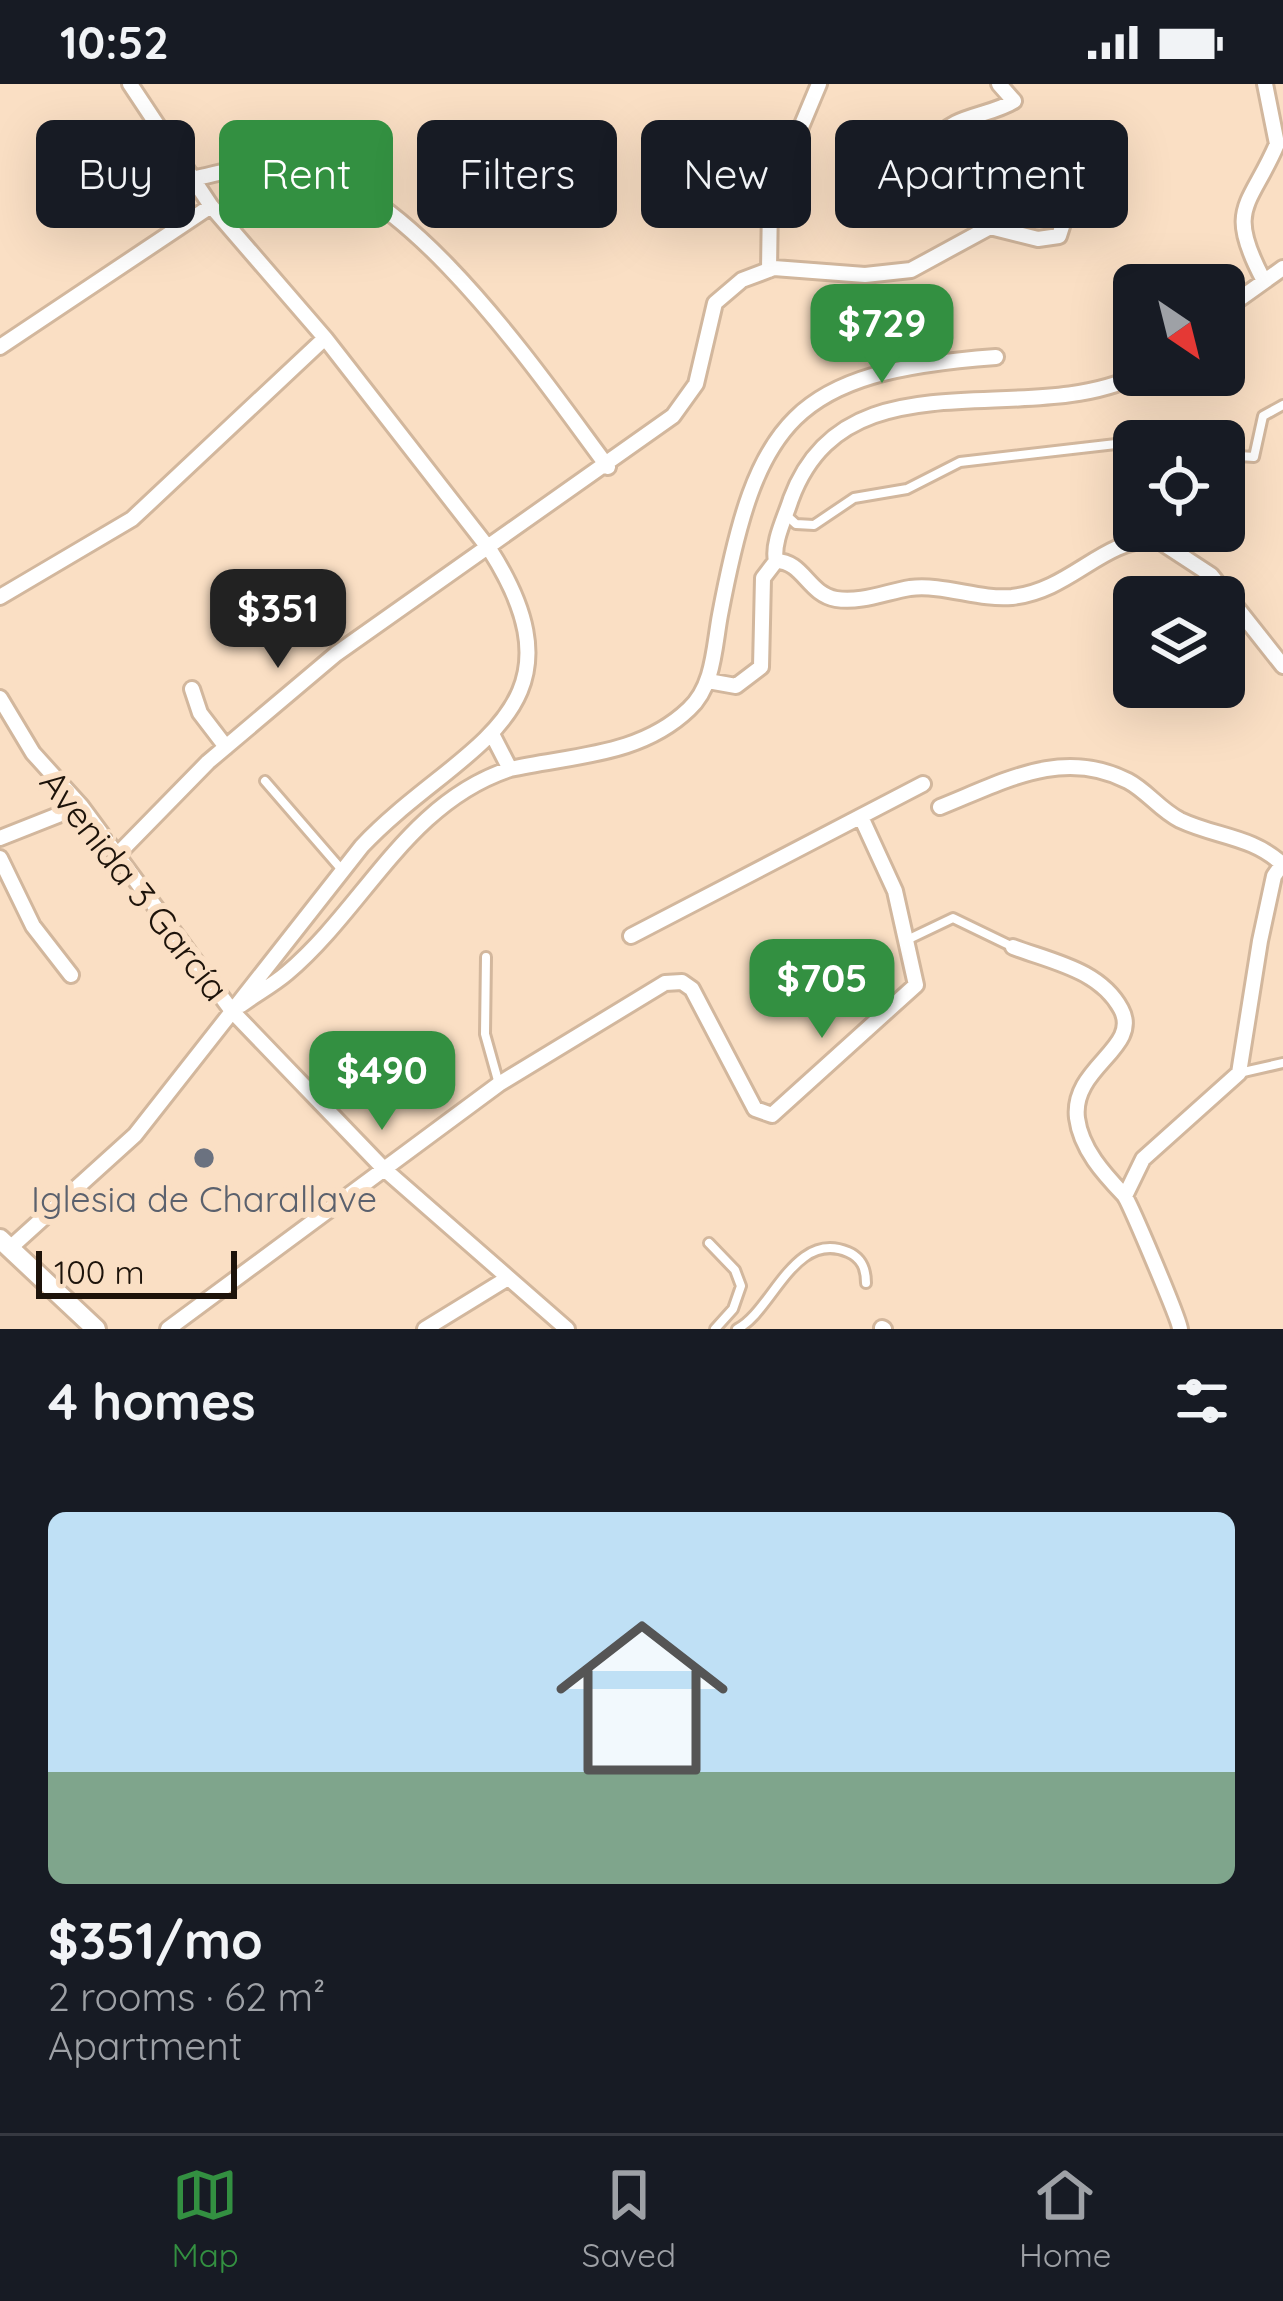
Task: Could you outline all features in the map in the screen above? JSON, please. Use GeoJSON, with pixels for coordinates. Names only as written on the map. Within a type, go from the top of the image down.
{"type":"FeatureCollection","features":[{"type":"Feature","properties":{"kind":"street"},"geometry":{"type":"LineString","coordinates":[[130,84],[153,120]]}},
{"type":"Feature","properties":{"kind":"street"},"geometry":{"type":"LineString","coordinates":[[769,270],[770,201],[819,84]]}},
{"type":"Feature","properties":{"kind":"street"},"geometry":{"type":"LineString","coordinates":[[117,855],[226,747],[336,654],[490,550],[673,416],[696,384],[716,303],[742,280],[769,270],[866,275],[911,270],[990,227],[1038,239],[1059,236],[1066,214],[1030,179],[946,155],[939,140],[956,122],[996,113],[1014,101],[999,84]]}},
{"type":"Feature","properties":{"kind":"street"},"geometry":{"type":"LineString","coordinates":[[1263,279],[1246,247],[1242,222],[1254,180],[1276,144],[1265,84]]}},
{"type":"Feature","properties":{"kind":"street"},"geometry":{"type":"LineString","coordinates":[[195,179],[283,164],[335,176],[424,240],[535,368],[608,466]]}},
{"type":"Feature","properties":{"kind":"street"},"geometry":{"type":"LineString","coordinates":[[96,1329],[5,1244],[135,1135],[342,870],[397,809],[493,736],[515,705],[528,648],[507,576],[490,550],[326,338],[195,183]]}},
{"type":"Feature","properties":{"kind":"street"},"geometry":{"type":"LineString","coordinates":[[0,347],[212,206]]}},
{"type":"Feature","properties":{"kind":"street"},"geometry":{"type":"LineString","coordinates":[[1245,293],[1283,268]]}},
{"type":"Feature","properties":{"kind":"street"},"geometry":{"type":"LineString","coordinates":[[0,597],[132,519],[326,338]]}},
{"type":"Feature","properties":{"kind":"street"},"geometry":{"type":"LineString","coordinates":[[232,1011],[288,972],[424,818],[488,776],[621,750],[692,707],[708,681],[742,506],[775,438],[822,398],[857,377],[907,364],[996,357]]}},
{"type":"Feature","properties":{"kind":"street"},"geometry":{"type":"LineString","coordinates":[[708,681],[736,686],[760,667],[766,644],[764,578],[776,561],[786,515],[814,456],[832,438],[881,411],[914,404],[1034,399],[1113,381]]}},
{"type":"Feature","properties":{"kind":"street"},"geometry":{"type":"LineString","coordinates":[[776,561],[794,566],[816,591],[838,599],[913,588],[1005,597],[1060,585],[1118,546],[1156,538],[1211,575],[1283,666]]}},
{"type":"Feature","properties":{"kind":"street"},"geometry":{"type":"LineString","coordinates":[[192,689],[200,713],[226,747]]}},
{"type":"Feature","properties":{"kind":"street","name":"Avenida 3 García"},"geometry":{"type":"LineString","coordinates":[[0,698],[33,753],[81,806],[232,1011],[383,1168],[567,1329]]}},
{"type":"Feature","properties":{"kind":"street"},"geometry":{"type":"LineString","coordinates":[[493,736],[510,769]]}},
{"type":"Feature","properties":{"kind":"street"},"geometry":{"type":"LineString","coordinates":[[940,807],[1042,768],[1088,767],[1135,785],[1184,822],[1256,844],[1283,864],[1265,920],[1238,1073],[1143,1159],[1125,1196]]}},
{"type":"Feature","properties":{"kind":"street"},"geometry":{"type":"LineString","coordinates":[[631,936],[923,784]]}},
{"type":"Feature","properties":{"kind":"street"},"geometry":{"type":"LineString","coordinates":[[0,838],[81,806]]}},
{"type":"Feature","properties":{"kind":"street"},"geometry":{"type":"LineString","coordinates":[[168,1329],[499,1084],[676,981],[696,994],[754,1109],[769,1116],[914,990],[917,978],[909,939],[888,872],[862,817]]}},
{"type":"Feature","properties":{"kind":"street"},"geometry":{"type":"LineString","coordinates":[[0,858],[33,926],[71,975]]}},
{"type":"Feature","properties":{"kind":"street"},"geometry":{"type":"LineString","coordinates":[[1013,947],[1102,983],[1127,1022],[1126,1036],[1088,1075],[1077,1102],[1088,1149],[1125,1196],[1180,1329]]}},
{"type":"Feature","properties":{"kind":"street"},"geometry":{"type":"LineString","coordinates":[[425,1329],[508,1278]]}},
{"type":"Feature","properties":{"kind":"lane"},"geometry":{"type":"LineString","coordinates":[[1245,456],[1254,457],[1263,416],[1283,405]]}},
{"type":"Feature","properties":{"kind":"lane"},"geometry":{"type":"LineString","coordinates":[[786,515],[802,526],[814,525],[854,498],[907,489],[960,462],[1113,444]]}},
{"type":"Feature","properties":{"kind":"lane"},"geometry":{"type":"LineString","coordinates":[[265,781],[342,870]]}},
{"type":"Feature","properties":{"kind":"lane"},"geometry":{"type":"LineString","coordinates":[[909,939],[953,918],[1013,947]]}},
{"type":"Feature","properties":{"kind":"lane"},"geometry":{"type":"LineString","coordinates":[[486,958],[484,1034],[499,1084]]}},
{"type":"Feature","properties":{"kind":"lane"},"geometry":{"type":"LineString","coordinates":[[1238,1073],[1283,1063]]}},
{"type":"Feature","properties":{"kind":"lane"},"geometry":{"type":"LineString","coordinates":[[710,1243],[735,1270],[741,1286],[734,1309],[717,1328]]}},
{"type":"Feature","properties":{"kind":"lane"},"geometry":{"type":"LineString","coordinates":[[737,1329],[754,1316],[782,1277],[814,1255],[840,1250],[853,1254],[862,1263],[866,1283]]}},
{"type":"Feature","properties":{"kind":"place","name":"Iglesia de Charallave"},"geometry":{"type":"Point","coordinates":[204,1158]}}]}
